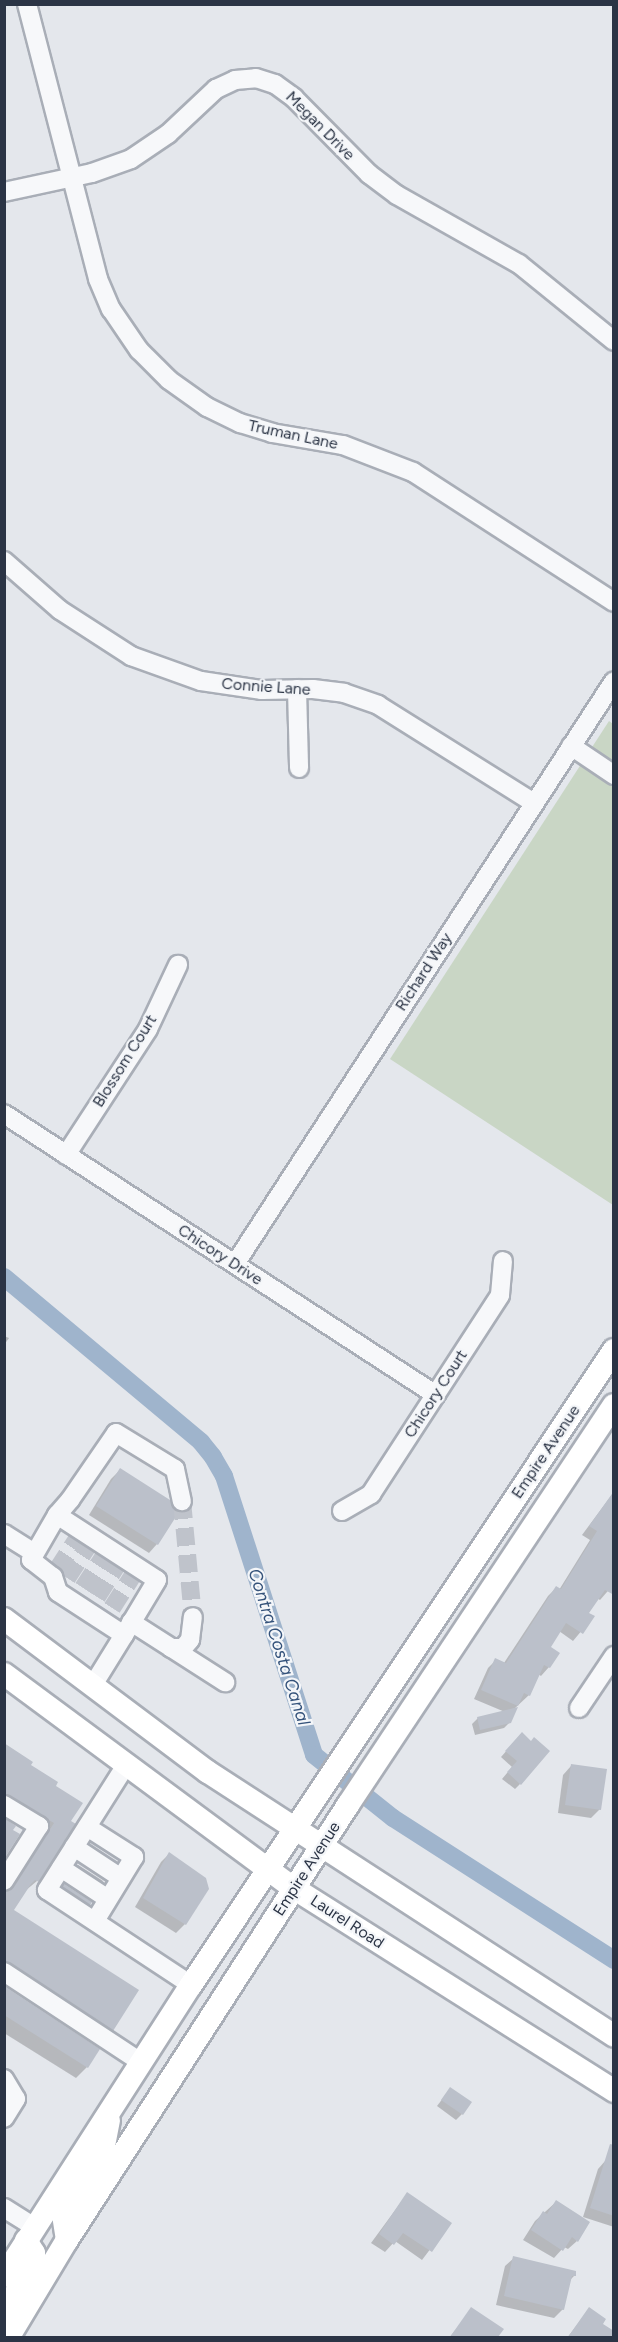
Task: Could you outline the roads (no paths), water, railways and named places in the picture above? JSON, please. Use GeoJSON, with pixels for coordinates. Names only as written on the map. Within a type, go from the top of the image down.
{"type":"FeatureCollection","features":[{"type":"Feature","properties":{"kind":"main road","name":"Empire Avenue"},"geometry":{"type":"LineString","coordinates":[[4,2276],[343,1755],[614,1350]]}},
{"type":"Feature","properties":{"kind":"main road","name":"Empire Avenue"},"geometry":{"type":"LineString","coordinates":[[8,2337],[67,2240],[348,1805],[614,1406]]}},
{"type":"Feature","properties":{"kind":"main road"},"geometry":{"type":"LineString","coordinates":[[4,1619],[208,1772],[614,2036]]}},
{"type":"Feature","properties":{"kind":"main road","name":"Laurel Road"},"geometry":{"type":"LineString","coordinates":[[4,1674],[268,1870],[614,2091]]}},
{"type":"Feature","properties":{"kind":"main road"},"geometry":{"type":"LineString","coordinates":[[67,2240],[62,2224],[63,2216],[102,2156],[111,2111]]}},
{"type":"Feature","properties":{"kind":"main road"},"geometry":{"type":"LineString","coordinates":[[4,2312],[33,2263],[31,2233]]}},
{"type":"Feature","properties":{"kind":"street","name":"Truman Lane"},"geometry":{"type":"LineString","coordinates":[[27,4],[70,178],[98,279],[111,309],[139,350],[169,380],[207,407],[240,423],[272,433],[343,445],[413,472],[614,602]]}},
{"type":"Feature","properties":{"kind":"street","name":"Megan Drive"},"geometry":{"type":"LineString","coordinates":[[4,192],[70,178],[131,159],[151,147],[216,88],[235,80],[256,78],[275,84],[294,98],[369,174],[397,195],[519,264],[614,341]]}},
{"type":"Feature","properties":{"kind":"street","name":"Connie Lane"},"geometry":{"type":"LineString","coordinates":[[4,561],[60,610],[131,656],[201,681],[236,688],[344,693],[378,705],[534,803]]}},
{"type":"Feature","properties":{"kind":"street","name":"Richard Way"},"geometry":{"type":"LineString","coordinates":[[235,1264],[614,681]]}},
{"type":"Feature","properties":{"kind":"street"},"geometry":{"type":"LineString","coordinates":[[297,690],[299,768]]}},
{"type":"Feature","properties":{"kind":"street"},"geometry":{"type":"LineString","coordinates":[[571,746],[614,775]]}},
{"type":"Feature","properties":{"kind":"street","name":"Blossom Court"},"geometry":{"type":"LineString","coordinates":[[66,1155],[148,1029],[178,965]]}},
{"type":"Feature","properties":{"kind":"street","name":"Chicory Drive"},"geometry":{"type":"LineString","coordinates":[[4,1114],[436,1395]]}},
{"type":"Feature","properties":{"kind":"street","name":"Chicory Court"},"geometry":{"type":"LineString","coordinates":[[342,1511],[371,1494],[436,1395],[500,1295],[503,1261]]}},
{"type":"Feature","properties":{"kind":"street"},"geometry":{"type":"LineString","coordinates":[[182,1501],[176,1469],[116,1433],[57,1515],[31,1560],[128,1629],[171,1648],[225,1682]]}},
{"type":"Feature","properties":{"kind":"street"},"geometry":{"type":"LineString","coordinates":[[57,1515],[107,1550],[157,1580],[93,1685]]}},
{"type":"Feature","properties":{"kind":"street"},"geometry":{"type":"LineString","coordinates":[[4,1534],[35,1553]]}},
{"type":"Feature","properties":{"kind":"street"},"geometry":{"type":"LineString","coordinates":[[171,1648],[183,1648],[190,1641],[193,1617]]}},
{"type":"Feature","properties":{"kind":"street"},"geometry":{"type":"LineString","coordinates":[[579,1708],[614,1656]]}},
{"type":"Feature","properties":{"kind":"street"},"geometry":{"type":"LineString","coordinates":[[126,1766],[47,1890],[192,1985]]}},
{"type":"Feature","properties":{"kind":"street"},"geometry":{"type":"LineString","coordinates":[[4,1804],[39,1826],[4,1881]]}},
{"type":"Feature","properties":{"kind":"street"},"geometry":{"type":"LineString","coordinates":[[87,1827],[134,1857],[95,1921]]}},
{"type":"Feature","properties":{"kind":"street"},"geometry":{"type":"LineString","coordinates":[[74,1847],[121,1878]]}},
{"type":"Feature","properties":{"kind":"street"},"geometry":{"type":"LineString","coordinates":[[61,1868],[108,1899]]}},
{"type":"Feature","properties":{"kind":"street"},"geometry":{"type":"LineString","coordinates":[[4,1972],[142,2063]]}},
{"type":"Feature","properties":{"kind":"street"},"geometry":{"type":"LineString","coordinates":[[4,2079],[16,2099],[4,2118]]}},
{"type":"Feature","properties":{"kind":"street"},"geometry":{"type":"LineString","coordinates":[[4,2208],[31,2233]]}},
{"type":"Feature","properties":{"kind":"waterway","name":"Contra Costa Canal"},"geometry":{"type":"LineString","coordinates":[[4,1277],[201,1442],[213,1457],[224,1476],[314,1755],[393,1818],[614,1960]]}},
{"type":"Feature","properties":{"kind":"tunnel"},"geometry":{"type":"LineString","coordinates":[[182,1501],[193,1617]]}},
{"type":"Feature","properties":{"kind":"tunnel"},"geometry":{"type":"LineString","coordinates":[[57,1570],[79,1536]]}},
{"type":"Feature","properties":{"kind":"tunnel"},"geometry":{"type":"LineString","coordinates":[[67,1578],[90,1543]]}},
{"type":"Feature","properties":{"kind":"tunnel"},"geometry":{"type":"LineString","coordinates":[[83,1588],[106,1553]]}},
{"type":"Feature","properties":{"kind":"tunnel"},"geometry":{"type":"LineString","coordinates":[[97,1597],[119,1562]]}},
{"type":"Feature","properties":{"kind":"tunnel"},"geometry":{"type":"LineString","coordinates":[[112,1608],[135,1572]]}}]}
